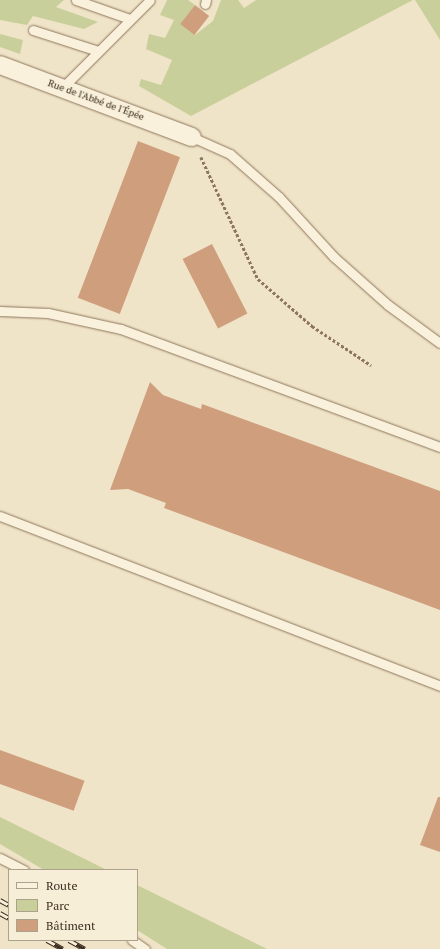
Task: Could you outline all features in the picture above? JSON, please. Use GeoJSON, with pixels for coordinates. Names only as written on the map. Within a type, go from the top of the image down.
{"type":"FeatureCollection","features":[{"type":"Feature","properties":{"kind":"street","name":"Rue de l'Abbé de l'Épée"},"geometry":{"type":"LineString","coordinates":[[0,65],[192,137]]}},
{"type":"Feature","properties":{"kind":"lane"},"geometry":{"type":"LineString","coordinates":[[76,0],[130,19]]}},
{"type":"Feature","properties":{"kind":"lane"},"geometry":{"type":"LineString","coordinates":[[62,88],[150,0]]}},
{"type":"Feature","properties":{"kind":"lane"},"geometry":{"type":"LineString","coordinates":[[33,30],[98,51]]}},
{"type":"Feature","properties":{"kind":"lane"},"geometry":{"type":"LineString","coordinates":[[192,137],[230,154],[279,197],[340,262],[388,305],[440,343]]}},
{"type":"Feature","properties":{"kind":"lane"},"geometry":{"type":"LineString","coordinates":[[0,312],[48,313],[121,329],[440,447]]}},
{"type":"Feature","properties":{"kind":"lane"},"geometry":{"type":"LineString","coordinates":[[0,516],[440,686]]}},
{"type":"Feature","properties":{"kind":"lane"},"geometry":{"type":"LineString","coordinates":[[0,858],[22,869]]}},
{"type":"Feature","properties":{"kind":"lane"},"geometry":{"type":"LineString","coordinates":[[133,941],[145,949]]}},
{"type":"Feature","properties":{"kind":"path"},"geometry":{"type":"LineString","coordinates":[[192,137],[258,279],[312,326],[371,365]]}},
{"type":"Feature","properties":{"kind":"green space"},"geometry":{"type":"Polygon","coordinates":[[[0,0],[64,0],[56,7],[98,22],[84,29],[33,16],[27,25],[0,20],[0,0]]]}},
{"type":"Feature","properties":{"kind":"green space"},"geometry":{"type":"Polygon","coordinates":[[[167,0],[188,0],[195,5],[181,24],[195,35],[213,21],[221,0],[238,0],[244,8],[256,0],[413,0],[191,116],[139,86],[141,79],[161,85],[172,60],[146,49],[149,34],[165,38],[174,20],[160,15],[167,0]]]}},
{"type":"Feature","properties":{"kind":"green space"},"geometry":{"type":"Polygon","coordinates":[[[415,0],[440,0],[440,40],[415,0]]]}},
{"type":"Feature","properties":{"kind":"green space"},"geometry":{"type":"Polygon","coordinates":[[[0,34],[23,40],[20,54],[0,47],[0,34]]]}},
{"type":"Feature","properties":{"kind":"green space"},"geometry":{"type":"Polygon","coordinates":[[[0,817],[105,869],[42,869],[0,844],[0,817]]]}},
{"type":"Feature","properties":{"kind":"green space"},"geometry":{"type":"Polygon","coordinates":[[[138,885],[267,949],[167,949],[138,931],[138,885]]]}},
{"type":"Feature","properties":{"kind":"building"},"geometry":{"type":"Polygon","coordinates":[[[195,5],[209,16],[194,35],[180,24],[195,5]]]}},
{"type":"Feature","properties":{"kind":"building"},"geometry":{"type":"Polygon","coordinates":[[[138,141],[180,157],[120,314],[78,298],[138,141]]]}},
{"type":"Feature","properties":{"kind":"building"},"geometry":{"type":"Polygon","coordinates":[[[212,244],[247,313],[218,328],[183,259],[212,244]]]}},
{"type":"Feature","properties":{"kind":"building"},"geometry":{"type":"Polygon","coordinates":[[[150,382],[163,395],[201,409],[202,404],[440,491],[440,610],[164,508],[166,503],[128,489],[110,490],[150,382]]]}},
{"type":"Feature","properties":{"kind":"building"},"geometry":{"type":"Polygon","coordinates":[[[0,750],[85,781],[74,811],[0,784],[0,750]]]}},
{"type":"Feature","properties":{"kind":"building"},"geometry":{"type":"Polygon","coordinates":[[[438,797],[440,797],[440,852],[420,845],[438,797]]]}},
{"type":"Feature","properties":{"kind":"railway"},"geometry":{"type":"LineString","coordinates":[[0,900],[8,904]]}},
{"type":"Feature","properties":{"kind":"railway"},"geometry":{"type":"LineString","coordinates":[[0,913],[8,917]]}},
{"type":"Feature","properties":{"kind":"railway"},"geometry":{"type":"LineString","coordinates":[[49,941],[63,949]]}},
{"type":"Feature","properties":{"kind":"railway"},"geometry":{"type":"LineString","coordinates":[[71,941],[85,949]]}}]}
